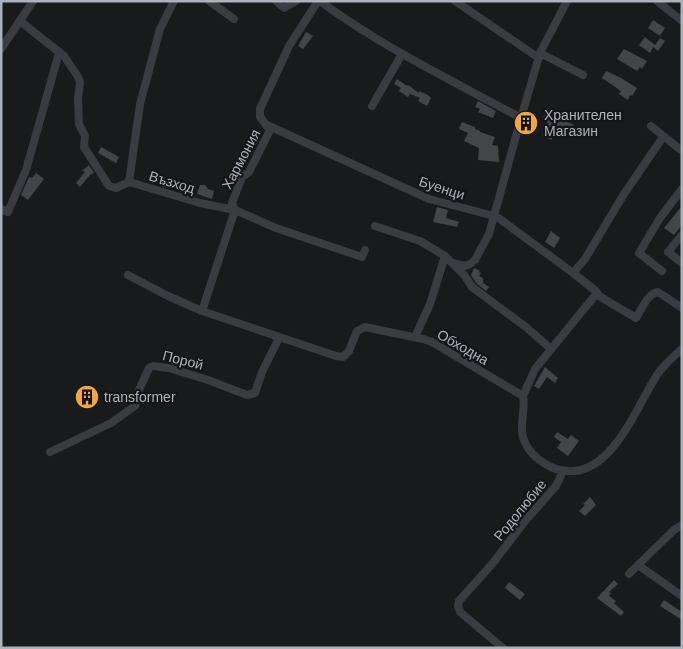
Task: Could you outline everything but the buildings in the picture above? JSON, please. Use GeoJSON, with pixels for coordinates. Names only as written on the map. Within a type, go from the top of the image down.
{"type":"FeatureCollection","features":[{"type":"Feature","properties":{"kind":"street"},"geometry":{"type":"LineString","coordinates":[[1,49],[33,1]]}},
{"type":"Feature","properties":{"kind":"street"},"geometry":{"type":"LineString","coordinates":[[130,182],[140,104],[160,29],[174,1]]}},
{"type":"Feature","properties":{"kind":"street"},"geometry":{"type":"LineString","coordinates":[[209,1],[234,19]]}},
{"type":"Feature","properties":{"kind":"street"},"geometry":{"type":"LineString","coordinates":[[276,1],[284,8],[296,1]]}},
{"type":"Feature","properties":{"kind":"street"},"geometry":{"type":"LineString","coordinates":[[319,1],[402,54],[520,118]]}},
{"type":"Feature","properties":{"kind":"street","name":"Хармония"},"geometry":{"type":"LineString","coordinates":[[202,311],[235,210],[232,203],[242,177],[249,172],[269,134],[268,125],[260,117],[260,109],[289,46],[319,1]]}},
{"type":"Feature","properties":{"kind":"street"},"geometry":{"type":"LineString","coordinates":[[455,1],[540,56],[583,75]]}},
{"type":"Feature","properties":{"kind":"street"},"geometry":{"type":"LineString","coordinates":[[452,263],[465,266],[475,260],[489,234],[520,118],[540,56],[567,1]]}},
{"type":"Feature","properties":{"kind":"street"},"geometry":{"type":"LineString","coordinates":[[656,1],[682,21]]}},
{"type":"Feature","properties":{"kind":"street"},"geometry":{"type":"LineString","coordinates":[[5,211],[26,170],[59,53],[20,22]]}},
{"type":"Feature","properties":{"kind":"street","name":"Възход"},"geometry":{"type":"LineString","coordinates":[[59,53],[71,64],[80,82],[78,99],[79,124],[85,136],[84,147],[109,186],[116,188],[130,182],[200,203],[235,210],[276,228],[362,257],[364,250]]}},
{"type":"Feature","properties":{"kind":"street"},"geometry":{"type":"LineString","coordinates":[[372,106],[402,54]]}},
{"type":"Feature","properties":{"kind":"street","name":"Буенци"},"geometry":{"type":"LineString","coordinates":[[268,125],[430,199],[494,216],[597,293],[636,318],[653,293],[658,292],[682,308]]}},
{"type":"Feature","properties":{"kind":"street"},"geometry":{"type":"LineString","coordinates":[[651,126],[682,151]]}},
{"type":"Feature","properties":{"kind":"street"},"geometry":{"type":"LineString","coordinates":[[573,274],[585,259],[624,194],[663,137]]}},
{"type":"Feature","properties":{"kind":"street"},"geometry":{"type":"LineString","coordinates":[[662,271],[639,253],[660,218],[682,189]]}},
{"type":"Feature","properties":{"kind":"street"},"geometry":{"type":"LineString","coordinates":[[374,226],[420,241],[446,256],[465,276],[472,287],[526,327],[551,349]]}},
{"type":"Feature","properties":{"kind":"street"},"geometry":{"type":"LineString","coordinates":[[681,237],[668,252],[682,263]]}},
{"type":"Feature","properties":{"kind":"street"},"geometry":{"type":"LineString","coordinates":[[415,337],[430,304],[446,256]]}},
{"type":"Feature","properties":{"kind":"street"},"geometry":{"type":"LineString","coordinates":[[128,275],[202,311],[279,338]]}},
{"type":"Feature","properties":{"kind":"street"},"geometry":{"type":"LineString","coordinates":[[563,471],[540,461],[526,445],[522,430],[525,406],[523,396],[535,369],[597,293]]}},
{"type":"Feature","properties":{"kind":"street","name":"Обходна"},"geometry":{"type":"LineString","coordinates":[[279,338],[336,356],[343,356],[349,351],[356,331],[365,327],[415,337],[432,342],[523,396]]}},
{"type":"Feature","properties":{"kind":"street","name":"Порой"},"geometry":{"type":"LineString","coordinates":[[50,452],[111,423],[135,406],[149,368],[153,366],[169,368],[208,380],[246,395],[255,393],[262,372],[279,338]]}},
{"type":"Feature","properties":{"kind":"street","name":"Родолюбие"},"geometry":{"type":"LineString","coordinates":[[503,648],[460,612],[459,601],[556,486],[563,471],[581,470],[592,466],[624,434],[654,378],[682,349]]}},
{"type":"Feature","properties":{"kind":"street"},"geometry":{"type":"LineString","coordinates":[[629,574],[674,530],[682,525]]}},
{"type":"Feature","properties":{"kind":"street"},"geometry":{"type":"LineString","coordinates":[[638,564],[682,596]]}},
{"type":"Feature","properties":{"kind":"place","name":"Хранителен Магазин"},"geometry":{"type":"Point","coordinates":[526,123]}},
{"type":"Feature","properties":{"kind":"place","name":"transformer"},"geometry":{"type":"Point","coordinates":[87,397]}}]}
